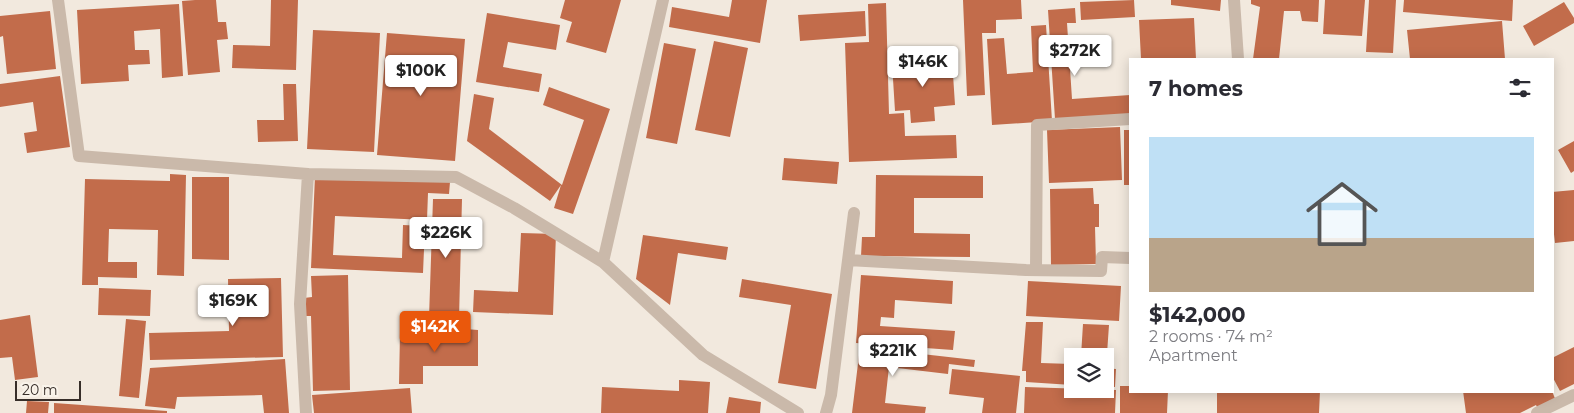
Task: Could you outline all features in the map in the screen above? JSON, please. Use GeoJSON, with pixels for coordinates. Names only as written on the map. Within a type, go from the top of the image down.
{"type":"FeatureCollection","features":[{"type":"Feature","properties":{"kind":"street"},"geometry":{"type":"LineString","coordinates":[[58,0],[79,156],[308,174],[456,177],[514,208],[603,262],[703,354],[798,413]]}},
{"type":"Feature","properties":{"kind":"street"},"geometry":{"type":"LineString","coordinates":[[603,262],[663,0]]}},
{"type":"Feature","properties":{"kind":"street"},"geometry":{"type":"LineString","coordinates":[[1234,0],[1238,58]]}},
{"type":"Feature","properties":{"kind":"street"},"geometry":{"type":"LineString","coordinates":[[1036,270],[1037,125],[1129,119]]}},
{"type":"Feature","properties":{"kind":"street"},"geometry":{"type":"LineString","coordinates":[[306,413],[300,304],[308,174]]}},
{"type":"Feature","properties":{"kind":"street"},"geometry":{"type":"LineString","coordinates":[[826,413],[831,395],[854,213]]}},
{"type":"Feature","properties":{"kind":"street"},"geometry":{"type":"LineString","coordinates":[[848,260],[1036,270],[1100,271],[1102,257],[1129,258]]}},
{"type":"Feature","properties":{"kind":"street"},"geometry":{"type":"LineString","coordinates":[[1537,413],[1574,395]]}},
{"type":"Feature","properties":{"kind":"building"},"geometry":{"type":"Polygon","coordinates":[[[216,0],[218,22],[226,22],[228,39],[217,40],[220,72],[188,75],[182,1],[216,0]]]}},
{"type":"Feature","properties":{"kind":"building"},"geometry":{"type":"Polygon","coordinates":[[[271,0],[298,0],[296,70],[232,68],[233,45],[270,46],[271,0]]]}},
{"type":"Feature","properties":{"kind":"building"},"geometry":{"type":"Polygon","coordinates":[[[565,0],[621,0],[606,53],[566,42],[572,22],[560,18],[565,0]]]}},
{"type":"Feature","properties":{"kind":"building"},"geometry":{"type":"Polygon","coordinates":[[[732,0],[767,0],[760,43],[669,27],[672,7],[729,17],[732,0]]]}},
{"type":"Feature","properties":{"kind":"building"},"geometry":{"type":"Polygon","coordinates":[[[963,0],[1021,0],[1022,19],[996,20],[996,33],[982,33],[985,95],[967,96],[963,0]]]}},
{"type":"Feature","properties":{"kind":"building"},"geometry":{"type":"Polygon","coordinates":[[[1134,0],[1135,17],[1081,20],[1080,2],[1134,0]]]}},
{"type":"Feature","properties":{"kind":"building"},"geometry":{"type":"Polygon","coordinates":[[[1171,0],[1221,0],[1220,11],[1171,5],[1171,0]]]}},
{"type":"Feature","properties":{"kind":"building"},"geometry":{"type":"Polygon","coordinates":[[[1251,0],[1319,0],[1318,22],[1302,21],[1300,11],[1284,11],[1279,58],[1253,58],[1260,7],[1251,4],[1251,0]]]}},
{"type":"Feature","properties":{"kind":"building"},"geometry":{"type":"Polygon","coordinates":[[[1325,0],[1365,0],[1362,36],[1323,34],[1325,0]]]}},
{"type":"Feature","properties":{"kind":"building"},"geometry":{"type":"Polygon","coordinates":[[[1369,0],[1396,0],[1393,53],[1366,52],[1369,0]]]}},
{"type":"Feature","properties":{"kind":"building"},"geometry":{"type":"Polygon","coordinates":[[[1404,0],[1513,0],[1512,21],[1403,12],[1404,0]]]}},
{"type":"Feature","properties":{"kind":"building"},"geometry":{"type":"Polygon","coordinates":[[[1564,2],[1574,18],[1574,23],[1534,46],[1523,26],[1564,2]]]}},
{"type":"Feature","properties":{"kind":"building"},"geometry":{"type":"Polygon","coordinates":[[[886,3],[889,114],[904,113],[905,136],[956,135],[957,158],[849,162],[845,43],[869,42],[868,4],[886,3]]]}},
{"type":"Feature","properties":{"kind":"building"},"geometry":{"type":"Polygon","coordinates":[[[179,4],[183,76],[162,78],[160,29],[134,31],[135,50],[149,50],[150,64],[128,65],[129,81],[81,84],[77,10],[179,4]]]}},
{"type":"Feature","properties":{"kind":"building"},"geometry":{"type":"Polygon","coordinates":[[[1075,8],[1076,23],[1067,23],[1072,99],[1129,95],[1129,115],[1055,119],[1048,10],[1075,8]]]}},
{"type":"Feature","properties":{"kind":"building"},"geometry":{"type":"Polygon","coordinates":[[[50,11],[56,69],[7,74],[3,36],[0,37],[0,16],[50,11]]]}},
{"type":"Feature","properties":{"kind":"building"},"geometry":{"type":"Polygon","coordinates":[[[865,11],[866,36],[800,41],[798,15],[865,11]]]}},
{"type":"Feature","properties":{"kind":"building"},"geometry":{"type":"Polygon","coordinates":[[[487,13],[560,25],[556,50],[508,42],[503,67],[542,74],[539,92],[476,82],[487,13]]]}},
{"type":"Feature","properties":{"kind":"building"},"geometry":{"type":"Polygon","coordinates":[[[1194,18],[1196,58],[1141,58],[1139,20],[1194,18]]]}},
{"type":"Feature","properties":{"kind":"building"},"geometry":{"type":"Polygon","coordinates":[[[1502,21],[1505,58],[1410,58],[1407,30],[1502,21]]]}},
{"type":"Feature","properties":{"kind":"building"},"geometry":{"type":"Polygon","coordinates":[[[1046,25],[1052,121],[992,125],[987,39],[1004,38],[1007,74],[1033,72],[1031,26],[1046,25]]]}},
{"type":"Feature","properties":{"kind":"building"},"geometry":{"type":"Polygon","coordinates":[[[313,30],[380,33],[374,152],[307,149],[313,30]]]}},
{"type":"Feature","properties":{"kind":"building"},"geometry":{"type":"Polygon","coordinates":[[[387,33],[465,39],[455,161],[377,155],[387,33]]]}},
{"type":"Feature","properties":{"kind":"building"},"geometry":{"type":"Polygon","coordinates":[[[714,41],[748,48],[730,137],[695,130],[714,41]]]}},
{"type":"Feature","properties":{"kind":"building"},"geometry":{"type":"Polygon","coordinates":[[[664,43],[696,49],[677,144],[646,138],[664,43]]]}},
{"type":"Feature","properties":{"kind":"building"},"geometry":{"type":"Polygon","coordinates":[[[952,59],[955,105],[934,107],[935,121],[911,123],[910,110],[895,111],[892,63],[952,59]]]}},
{"type":"Feature","properties":{"kind":"building"},"geometry":{"type":"Polygon","coordinates":[[[60,76],[70,147],[27,153],[24,133],[37,131],[33,102],[0,107],[0,84],[60,76]]]}},
{"type":"Feature","properties":{"kind":"building"},"geometry":{"type":"Polygon","coordinates":[[[283,84],[296,84],[298,141],[258,142],[257,120],[284,120],[283,84]]]}},
{"type":"Feature","properties":{"kind":"building"},"geometry":{"type":"Polygon","coordinates":[[[549,87],[610,109],[573,214],[554,208],[561,185],[550,201],[467,141],[474,94],[494,98],[489,129],[562,185],[584,120],[543,105],[549,87]]]}},
{"type":"Feature","properties":{"kind":"building"},"geometry":{"type":"Polygon","coordinates":[[[1120,127],[1122,180],[1049,183],[1047,130],[1120,127]]]}},
{"type":"Feature","properties":{"kind":"building"},"geometry":{"type":"Polygon","coordinates":[[[1124,130],[1129,130],[1129,185],[1124,185],[1124,130]]]}},
{"type":"Feature","properties":{"kind":"building"},"geometry":{"type":"Polygon","coordinates":[[[1574,141],[1574,171],[1571,173],[1558,150],[1574,141]]]}},
{"type":"Feature","properties":{"kind":"building"},"geometry":{"type":"Polygon","coordinates":[[[784,158],[839,162],[837,184],[782,180],[784,158]]]}},
{"type":"Feature","properties":{"kind":"building"},"geometry":{"type":"Polygon","coordinates":[[[170,174],[186,175],[184,276],[157,275],[158,230],[109,229],[108,262],[137,262],[137,278],[98,277],[98,285],[82,285],[85,179],[170,181],[170,174]]]}},
{"type":"Feature","properties":{"kind":"building"},"geometry":{"type":"Polygon","coordinates":[[[876,175],[983,176],[983,198],[914,198],[914,233],[970,234],[970,257],[861,256],[862,237],[875,237],[876,175]]]}},
{"type":"Feature","properties":{"kind":"building"},"geometry":{"type":"Polygon","coordinates":[[[315,176],[450,182],[449,194],[428,193],[427,220],[335,216],[333,255],[402,258],[403,225],[425,226],[423,273],[311,268],[315,176]]]}},
{"type":"Feature","properties":{"kind":"building"},"geometry":{"type":"Polygon","coordinates":[[[192,177],[229,177],[229,260],[192,259],[192,177]]]}},
{"type":"Feature","properties":{"kind":"building"},"geometry":{"type":"Polygon","coordinates":[[[1093,188],[1094,204],[1099,204],[1099,227],[1095,227],[1096,264],[1051,265],[1050,189],[1093,188]]]}},
{"type":"Feature","properties":{"kind":"building"},"geometry":{"type":"Polygon","coordinates":[[[1574,190],[1574,241],[1555,243],[1554,192],[1574,190]]]}},
{"type":"Feature","properties":{"kind":"building"},"geometry":{"type":"Polygon","coordinates":[[[433,199],[462,199],[459,319],[429,318],[433,199]]]}},
{"type":"Feature","properties":{"kind":"building"},"geometry":{"type":"Polygon","coordinates":[[[521,233],[556,234],[553,315],[473,312],[474,290],[518,292],[521,233]]]}},
{"type":"Feature","properties":{"kind":"building"},"geometry":{"type":"Polygon","coordinates":[[[643,235],[728,247],[726,260],[678,253],[670,305],[636,279],[643,235]]]}},
{"type":"Feature","properties":{"kind":"building"},"geometry":{"type":"Polygon","coordinates":[[[348,275],[350,390],[313,391],[311,316],[304,316],[304,298],[312,297],[311,276],[348,275]]]}},
{"type":"Feature","properties":{"kind":"building"},"geometry":{"type":"Polygon","coordinates":[[[861,275],[953,281],[952,304],[895,300],[894,318],[881,317],[880,326],[955,331],[953,350],[856,343],[861,275]]]}},
{"type":"Feature","properties":{"kind":"building"},"geometry":{"type":"Polygon","coordinates":[[[281,278],[283,357],[150,360],[149,333],[229,331],[228,279],[281,278]]]}},
{"type":"Feature","properties":{"kind":"building"},"geometry":{"type":"Polygon","coordinates":[[[742,279],[832,294],[816,389],[778,383],[791,305],[739,297],[742,279]]]}},
{"type":"Feature","properties":{"kind":"building"},"geometry":{"type":"Polygon","coordinates":[[[1028,281],[1121,286],[1119,321],[1026,316],[1028,281]]]}},
{"type":"Feature","properties":{"kind":"building"},"geometry":{"type":"Polygon","coordinates":[[[99,288],[151,290],[150,316],[98,315],[99,288]]]}},
{"type":"Feature","properties":{"kind":"building"},"geometry":{"type":"Polygon","coordinates":[[[30,315],[38,377],[15,380],[12,357],[0,358],[0,320],[30,315]]]}},
{"type":"Feature","properties":{"kind":"building"},"geometry":{"type":"Polygon","coordinates":[[[126,319],[146,321],[139,398],[119,396],[126,319]]]}},
{"type":"Feature","properties":{"kind":"building"},"geometry":{"type":"Polygon","coordinates":[[[1026,322],[1043,322],[1041,363],[1064,364],[1064,384],[1026,382],[1026,371],[1022,371],[1026,322]]]}},
{"type":"Feature","properties":{"kind":"building"},"geometry":{"type":"Polygon","coordinates":[[[1083,324],[1109,325],[1107,348],[1082,348],[1083,324]]]}},
{"type":"Feature","properties":{"kind":"building"},"geometry":{"type":"Polygon","coordinates":[[[465,329],[478,330],[478,366],[423,366],[423,384],[399,384],[400,333],[465,333],[465,329]]]}},
{"type":"Feature","properties":{"kind":"building"},"geometry":{"type":"Polygon","coordinates":[[[860,347],[975,360],[974,367],[949,364],[948,374],[889,367],[885,403],[926,407],[925,413],[852,413],[860,347]]]}},
{"type":"Feature","properties":{"kind":"building"},"geometry":{"type":"Polygon","coordinates":[[[1574,347],[1574,384],[1560,391],[1554,380],[1554,357],[1574,347]]]}},
{"type":"Feature","properties":{"kind":"building"},"geometry":{"type":"Polygon","coordinates":[[[285,359],[289,413],[264,413],[262,395],[177,397],[175,409],[145,406],[150,368],[285,359]]]}},
{"type":"Feature","properties":{"kind":"building"},"geometry":{"type":"Polygon","coordinates":[[[952,369],[1020,376],[1016,413],[982,413],[984,398],[949,394],[952,369]]]}},
{"type":"Feature","properties":{"kind":"building"},"geometry":{"type":"Polygon","coordinates":[[[1114,369],[1116,369],[1114,387],[1114,369]]]}},
{"type":"Feature","properties":{"kind":"building"},"geometry":{"type":"Polygon","coordinates":[[[679,380],[710,382],[708,413],[601,413],[602,387],[679,391],[679,380]]]}},
{"type":"Feature","properties":{"kind":"building"},"geometry":{"type":"Polygon","coordinates":[[[1120,386],[1129,386],[1129,393],[1168,393],[1167,413],[1120,413],[1120,386]]]}},
{"type":"Feature","properties":{"kind":"building"},"geometry":{"type":"Polygon","coordinates":[[[1025,387],[1064,388],[1064,398],[1114,398],[1114,390],[1116,390],[1115,413],[1024,413],[1025,387]]]}},
{"type":"Feature","properties":{"kind":"building"},"geometry":{"type":"Polygon","coordinates":[[[410,388],[412,413],[314,413],[312,395],[410,388]]]}},
{"type":"Feature","properties":{"kind":"building"},"geometry":{"type":"Polygon","coordinates":[[[1217,393],[1320,393],[1319,413],[1217,413],[1217,393]]]}},
{"type":"Feature","properties":{"kind":"building"},"geometry":{"type":"Polygon","coordinates":[[[1463,393],[1553,393],[1556,401],[1538,409],[1536,405],[1520,413],[1466,413],[1463,393]]]}},
{"type":"Feature","properties":{"kind":"building"},"geometry":{"type":"Polygon","coordinates":[[[729,397],[761,402],[760,413],[726,413],[729,397]]]}},
{"type":"Feature","properties":{"kind":"building"},"geometry":{"type":"Polygon","coordinates":[[[27,401],[49,402],[48,413],[26,413],[27,401]]]}},
{"type":"Feature","properties":{"kind":"building"},"geometry":{"type":"Polygon","coordinates":[[[54,403],[167,411],[167,413],[54,413],[54,403]]]}}]}
